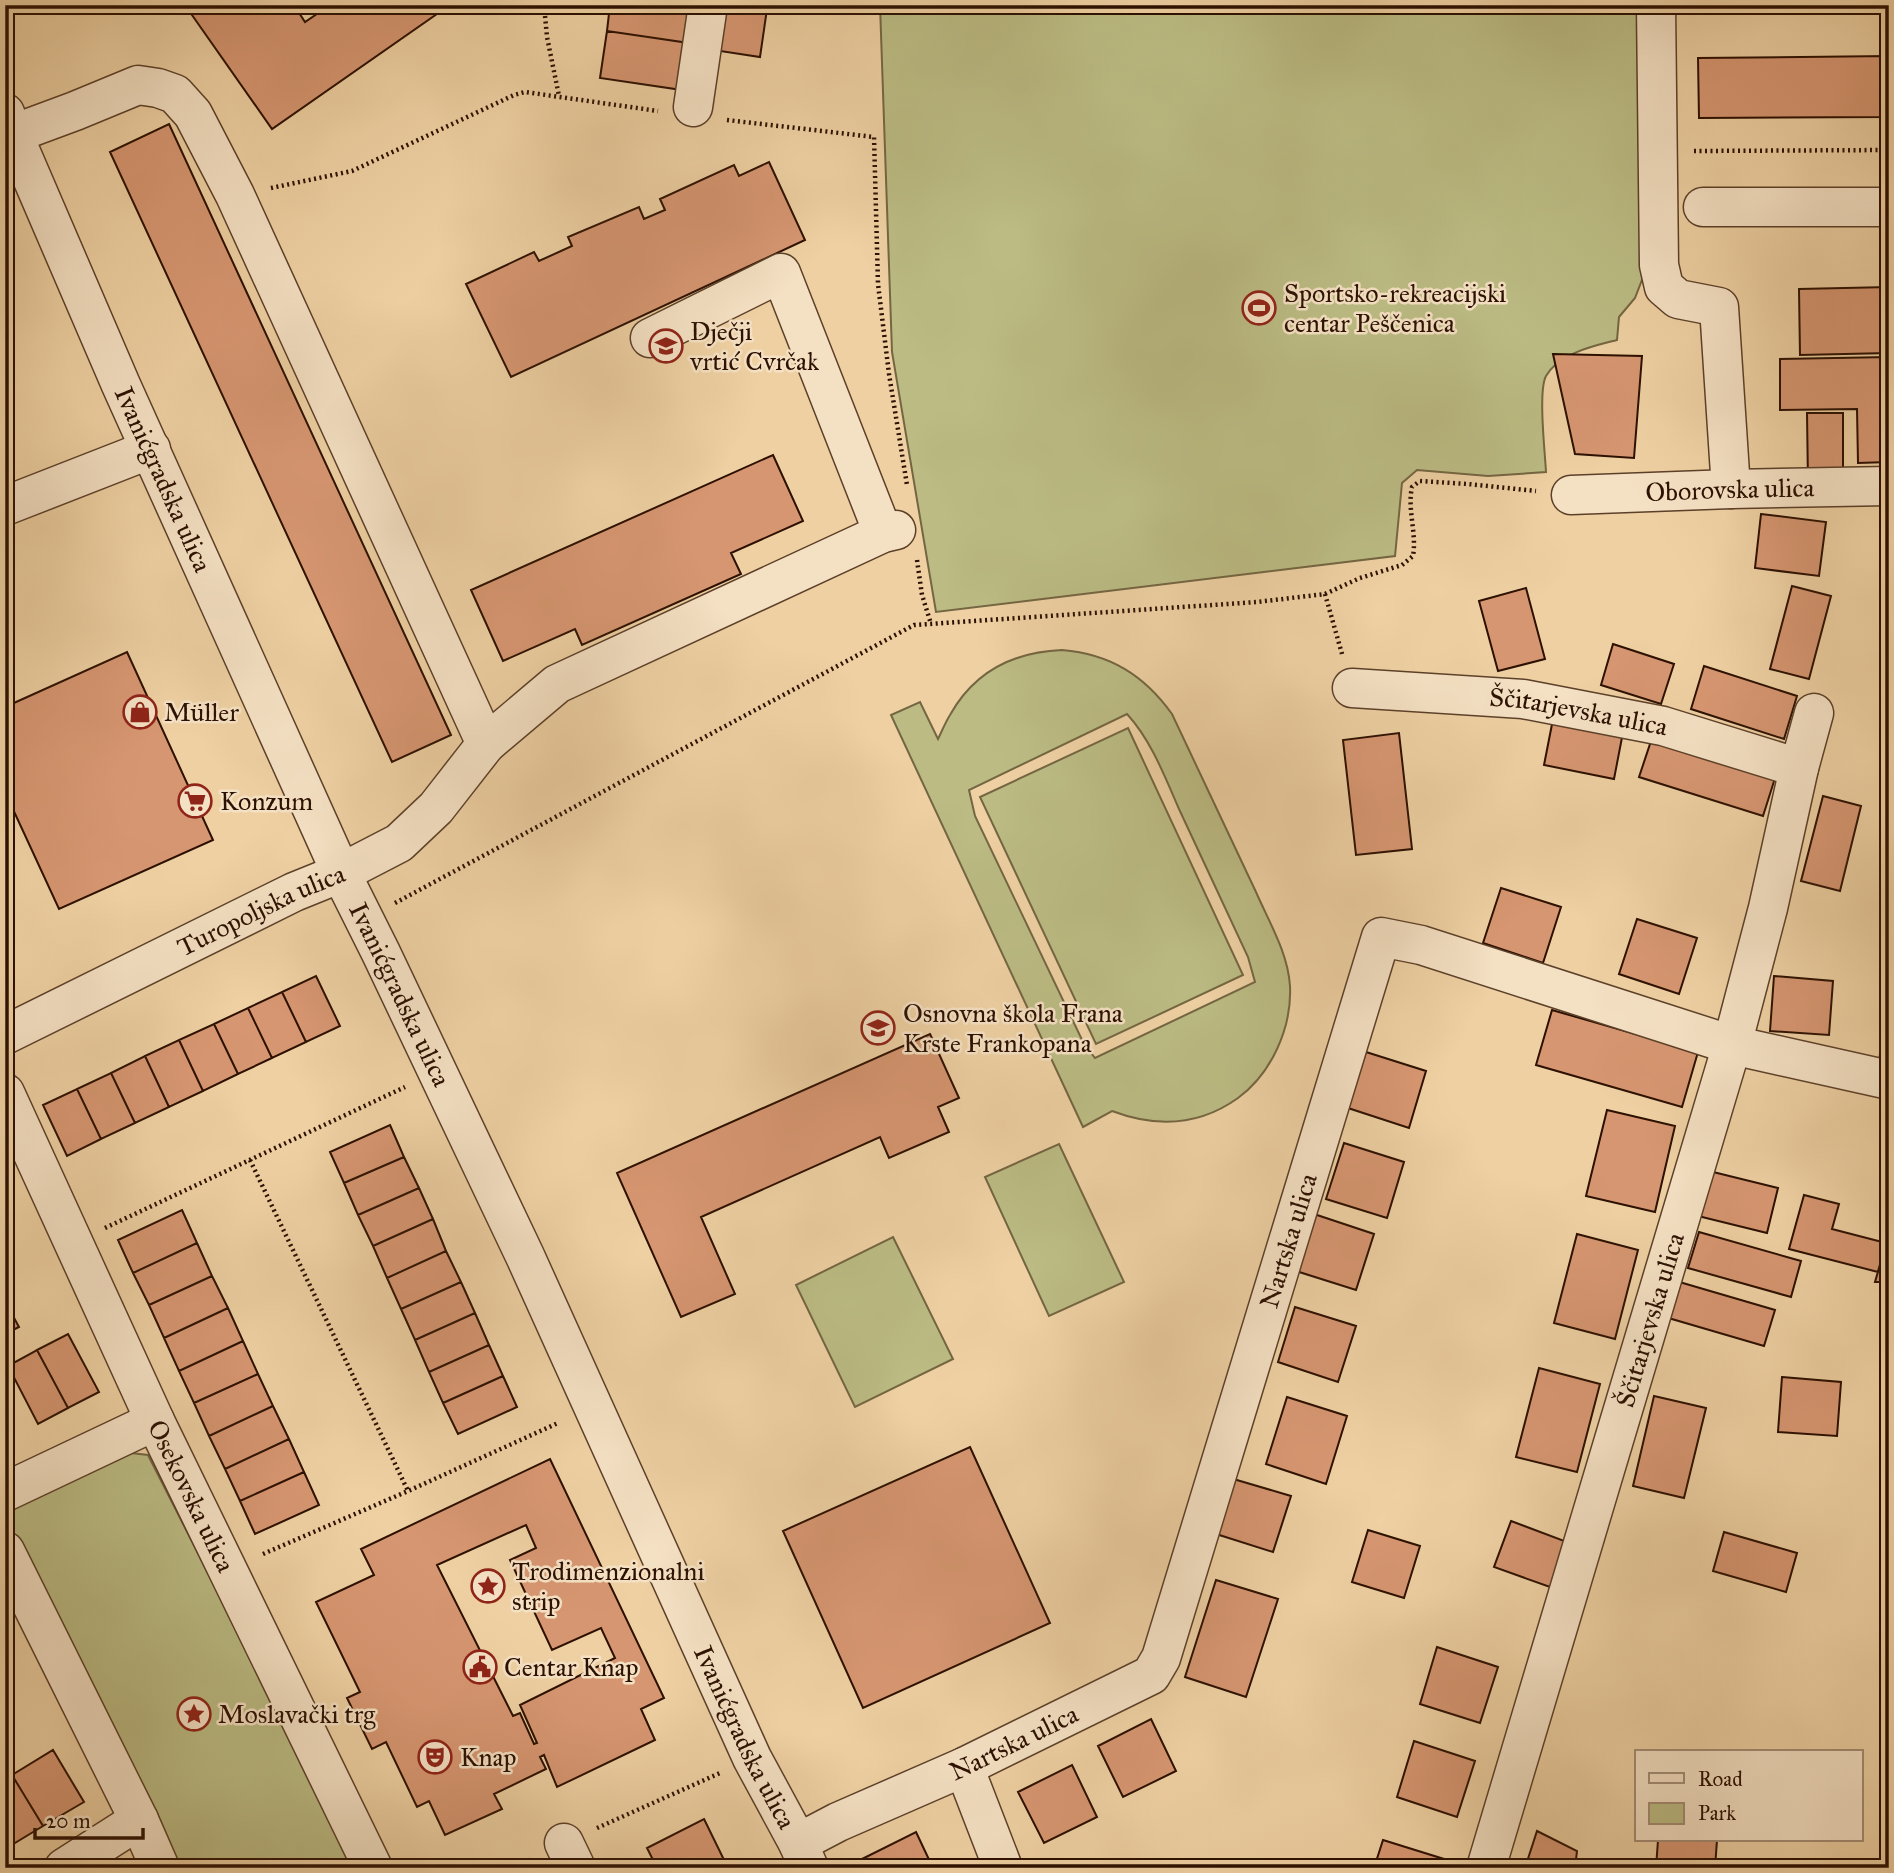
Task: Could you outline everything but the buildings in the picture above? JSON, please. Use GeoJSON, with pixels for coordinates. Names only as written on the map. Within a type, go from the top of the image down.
{"type":"FeatureCollection","features":[{"type":"Feature","properties":{"kind":"street"},"geometry":{"type":"LineString","coordinates":[[693,112],[708,5]]}},
{"type":"Feature","properties":{"kind":"street"},"geometry":{"type":"LineString","coordinates":[[1656,5],[1659,265],[1664,287],[1678,299],[1719,307],[1731,489]]}},
{"type":"Feature","properties":{"kind":"street"},"geometry":{"type":"LineString","coordinates":[[9,123],[75,111],[138,85],[175,94],[193,114],[235,195],[486,744]]}},
{"type":"Feature","properties":{"kind":"street","name":"Ivanićgradska ulica"},"geometry":{"type":"LineString","coordinates":[[9,123],[150,449],[341,873],[586,1387],[752,1758],[803,1855]]}},
{"type":"Feature","properties":{"kind":"street"},"geometry":{"type":"LineString","coordinates":[[1703,206],[1889,207]]}},
{"type":"Feature","properties":{"kind":"street"},"geometry":{"type":"LineString","coordinates":[[650,338],[782,273],[898,539]]}},
{"type":"Feature","properties":{"kind":"street"},"geometry":{"type":"LineString","coordinates":[[5,506],[150,449]]}},
{"type":"Feature","properties":{"kind":"street","name":"Oborovska ulica"},"geometry":{"type":"LineString","coordinates":[[1571,495],[1889,486]]}},
{"type":"Feature","properties":{"kind":"street","name":"Turopoljska ulica"},"geometry":{"type":"LineString","coordinates":[[5,1035],[294,892],[341,873],[400,843],[436,808],[486,744],[557,684],[898,539]]}},
{"type":"Feature","properties":{"kind":"street","name":"Ščitarjevska ulica"},"geometry":{"type":"LineString","coordinates":[[1352,688],[1523,699],[1663,726],[1799,768]]}},
{"type":"Feature","properties":{"kind":"street","name":"Ščitarjevska ulica"},"geometry":{"type":"LineString","coordinates":[[1486,1868],[1732,1045],[1814,713]]}},
{"type":"Feature","properties":{"kind":"street","name":"Nartska ulica"},"geometry":{"type":"LineString","coordinates":[[803,1855],[838,1822],[964,1767],[1151,1675],[1161,1658],[1381,937],[1421,945],[1732,1045],[1889,1080]]}},
{"type":"Feature","properties":{"kind":"street","name":"Osekovska ulica"},"geometry":{"type":"LineString","coordinates":[[5,1093],[226,1570]]}},
{"type":"Feature","properties":{"kind":"street"},"geometry":{"type":"LineString","coordinates":[[5,1492],[155,1421]]}},
{"type":"Feature","properties":{"kind":"street"},"geometry":{"type":"LineString","coordinates":[[5,1551],[139,1820],[160,1868]]}},
{"type":"Feature","properties":{"kind":"street"},"geometry":{"type":"LineString","coordinates":[[226,1570],[373,1868]]}},
{"type":"Feature","properties":{"kind":"street"},"geometry":{"type":"LineString","coordinates":[[964,1767],[1003,1868]]}},
{"type":"Feature","properties":{"kind":"street"},"geometry":{"type":"LineString","coordinates":[[64,1868],[139,1820]]}},
{"type":"Feature","properties":{"kind":"path"},"geometry":{"type":"LineString","coordinates":[[544,5],[547,37],[559,96]]}},
{"type":"Feature","properties":{"kind":"path"},"geometry":{"type":"LineString","coordinates":[[235,195],[352,172],[524,92],[874,137],[878,284],[889,374],[908,486]]}},
{"type":"Feature","properties":{"kind":"path"},"geometry":{"type":"LineString","coordinates":[[1659,152],[1889,150]]}},
{"type":"Feature","properties":{"kind":"path"},"geometry":{"type":"LineString","coordinates":[[364,920],[914,625],[1257,602],[1325,594],[1360,578],[1402,565],[1413,556],[1415,545],[1409,498],[1412,487],[1420,481],[1571,495]]}},
{"type":"Feature","properties":{"kind":"path"},"geometry":{"type":"LineString","coordinates":[[898,539],[931,624]]}},
{"type":"Feature","properties":{"kind":"path"},"geometry":{"type":"LineString","coordinates":[[1325,594],[1352,688]]}},
{"type":"Feature","properties":{"kind":"path"},"geometry":{"type":"LineString","coordinates":[[74,1242],[437,1072]]}},
{"type":"Feature","properties":{"kind":"path"},"geometry":{"type":"LineString","coordinates":[[250,1160],[408,1491]]}},
{"type":"Feature","properties":{"kind":"path","name":"Osekovska ulica"},"geometry":{"type":"LineString","coordinates":[[226,1570],[559,1423]]}},
{"type":"Feature","properties":{"kind":"path"},"geometry":{"type":"LineString","coordinates":[[514,1868],[570,1856],[752,1758]]}},
{"type":"Feature","properties":{"kind":"green space","name":"Sportsko-rekreacijski centar Peščenica"},"geometry":{"type":"Polygon","coordinates":[[[880,5],[1641,5],[1645,272],[1635,298],[1619,317],[1617,340],[1568,356],[1546,376],[1542,408],[1546,472],[1488,476],[1417,470],[1402,483],[1395,556],[936,612],[892,352],[880,5]]]}},
{"type":"Feature","properties":{"kind":"green space"},"geometry":{"type":"Polygon","coordinates":[[[1044,652],[1079,652],[1111,662],[1138,678],[1161,700],[1172,714],[1282,950],[1290,986],[1290,1002],[1278,1048],[1261,1076],[1250,1088],[1238,1098],[1208,1114],[1193,1119],[1161,1122],[1112,1111],[1083,1127],[891,715],[920,702],[938,739],[960,700],[983,676],[1012,660],[1044,652]],[[1127,714],[969,790],[975,816],[1084,1044],[1095,1058],[1255,982],[1248,957],[1163,772],[1136,724],[1127,714]]]}},
{"type":"Feature","properties":{"kind":"green space"},"geometry":{"type":"Polygon","coordinates":[[[1128,728],[1243,975],[1096,1044],[980,797],[1128,728]]]}},
{"type":"Feature","properties":{"kind":"green space"},"geometry":{"type":"Polygon","coordinates":[[[1059,1144],[1124,1282],[1049,1316],[985,1177],[1059,1144]]]}},
{"type":"Feature","properties":{"kind":"green space"},"geometry":{"type":"Polygon","coordinates":[[[893,1237],[953,1359],[855,1407],[796,1285],[893,1237]]]}},
{"type":"Feature","properties":{"kind":"green space","name":"Moslavački trg"},"geometry":{"type":"Polygon","coordinates":[[[131,1453],[148,1455],[358,1868],[169,1868],[11,1529],[12,1511],[21,1503],[131,1453]]]}},
{"type":"Feature","properties":{"kind":"place","name":"Sportsko-rekreacijski centar Peščenica"},"geometry":{"type":"Point","coordinates":[1259,308]}},
{"type":"Feature","properties":{"kind":"place","name":"Dječji vrtić Cvrčak"},"geometry":{"type":"Point","coordinates":[666,346]}},
{"type":"Feature","properties":{"kind":"place","name":"Müller"},"geometry":{"type":"Point","coordinates":[140,712]}},
{"type":"Feature","properties":{"kind":"place","name":"Konzum"},"geometry":{"type":"Point","coordinates":[195,801]}},
{"type":"Feature","properties":{"kind":"place","name":"Osnovna škola Frana Krste Frankopana"},"geometry":{"type":"Point","coordinates":[878,1028]}},
{"type":"Feature","properties":{"kind":"place","name":"Trodimenzionalni strip"},"geometry":{"type":"Point","coordinates":[488,1586]}},
{"type":"Feature","properties":{"kind":"place","name":"Centar Knap"},"geometry":{"type":"Point","coordinates":[480,1667]}},
{"type":"Feature","properties":{"kind":"place","name":"Moslavački trg"},"geometry":{"type":"Point","coordinates":[194,1714]}},
{"type":"Feature","properties":{"kind":"place","name":"Knap"},"geometry":{"type":"Point","coordinates":[435,1757]}}]}
